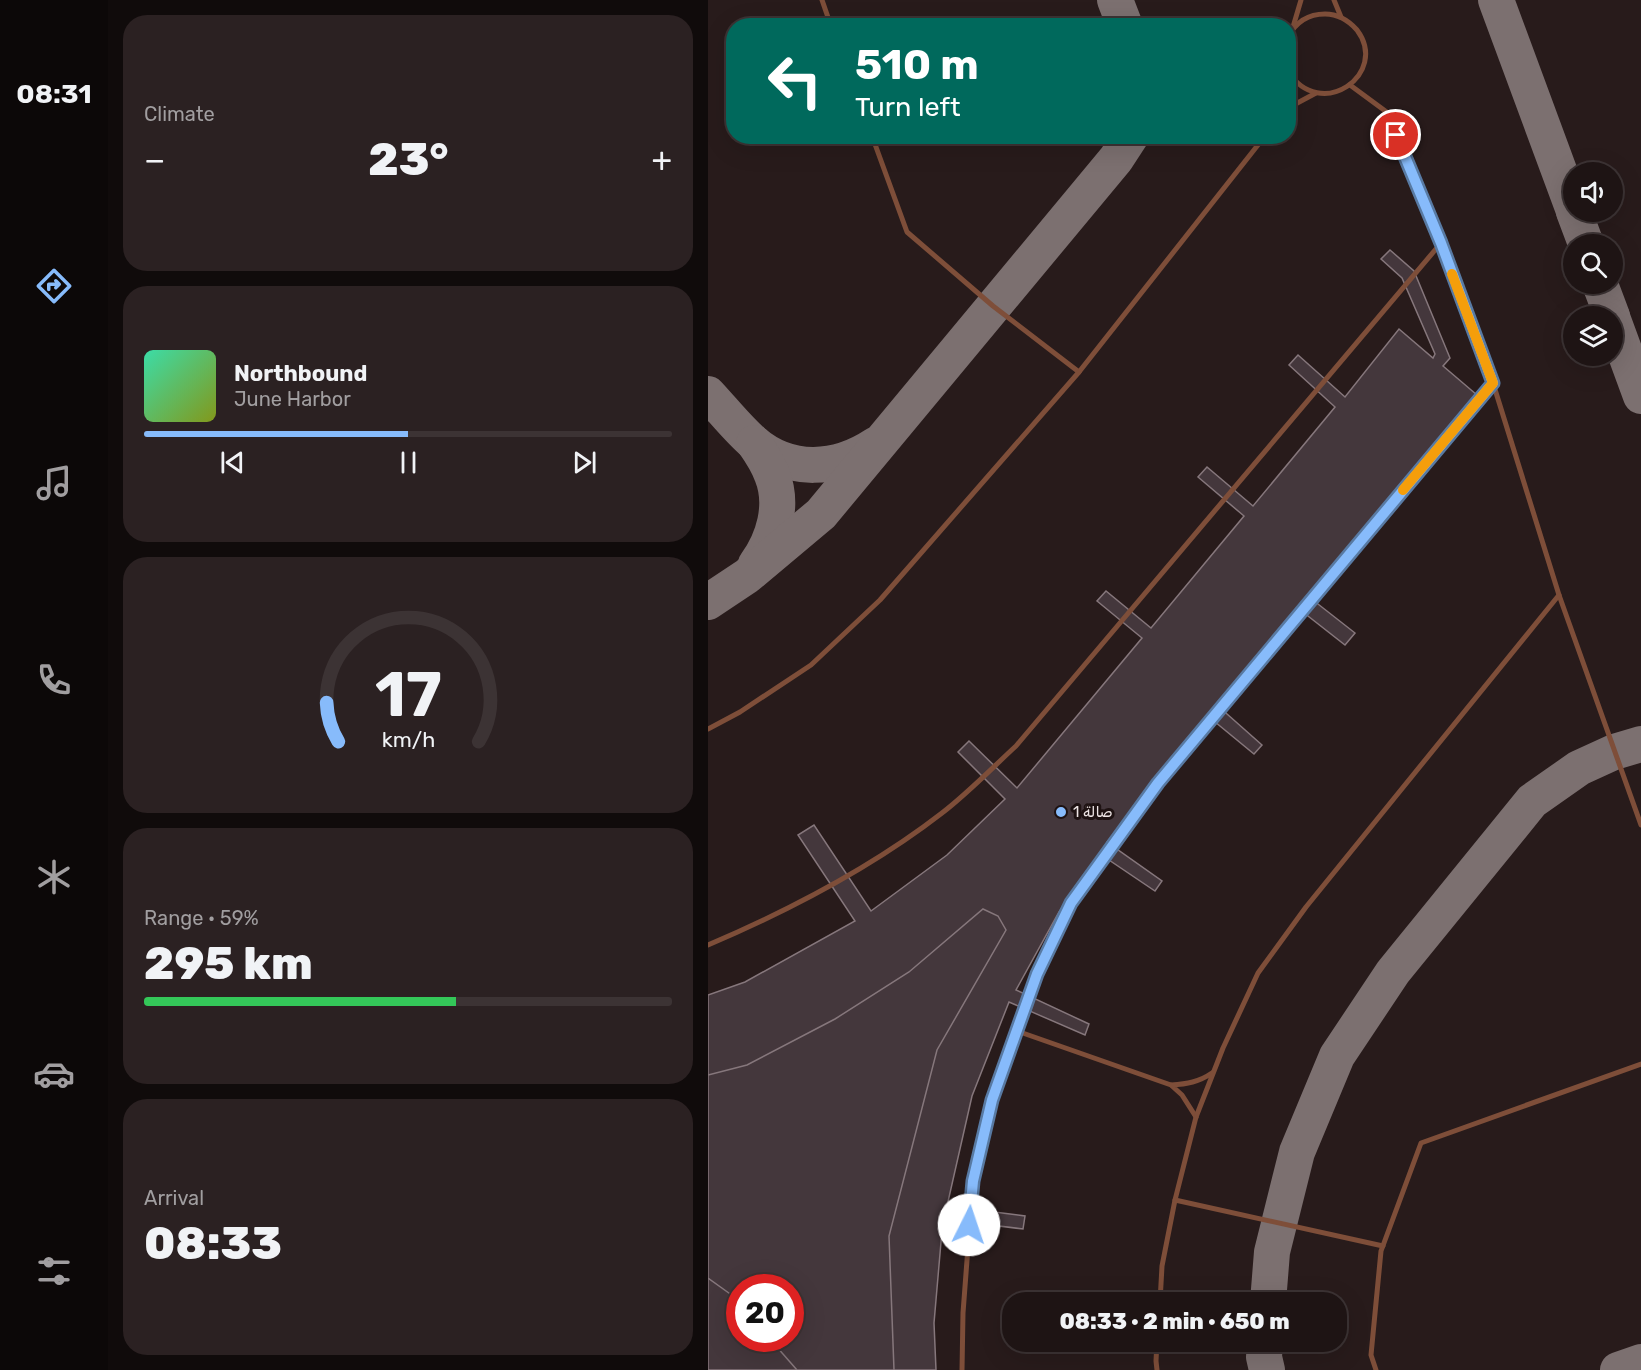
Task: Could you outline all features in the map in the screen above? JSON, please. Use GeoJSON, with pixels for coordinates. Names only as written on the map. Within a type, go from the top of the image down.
{"type":"FeatureCollection","features":[{"type":"Feature","properties":{"kind":"lane"},"geometry":{"type":"LineString","coordinates":[[822,0],[828,18]]}},
{"type":"Feature","properties":{"kind":"lane"},"geometry":{"type":"LineString","coordinates":[[1296,18],[1301,0]]}},
{"type":"Feature","properties":{"kind":"lane"},"geometry":{"type":"LineString","coordinates":[[1334,0],[1341,17]]}},
{"type":"Feature","properties":{"kind":"lane"},"geometry":{"type":"LineString","coordinates":[[1296,26],[1302,20],[1314,15],[1328,14],[1341,17],[1353,25],[1361,36],[1365,49],[1364,62],[1359,75],[1350,85],[1334,93],[1316,93],[1304,89],[1296,82]]}},
{"type":"Feature","properties":{"kind":"lane"},"geometry":{"type":"LineString","coordinates":[[1350,85],[1388,113],[1441,243],[1493,383],[1559,595],[1641,825]]}},
{"type":"Feature","properties":{"kind":"lane"},"geometry":{"type":"LineString","coordinates":[[1296,104],[1316,93]]}},
{"type":"Feature","properties":{"kind":"lane"},"geometry":{"type":"LineString","coordinates":[[875,144],[907,232],[993,306],[1079,372]]}},
{"type":"Feature","properties":{"kind":"lane"},"geometry":{"type":"LineString","coordinates":[[708,729],[740,712],[811,665],[880,600],[1079,372],[1259,144]]}},
{"type":"Feature","properties":{"kind":"lane"},"geometry":{"type":"LineString","coordinates":[[708,945],[753,925],[868,865],[943,813],[1016,746],[1441,243]]}},
{"type":"Feature","properties":{"kind":"lane"},"geometry":{"type":"LineString","coordinates":[[962,1370],[963,1313],[973,1181],[992,1100],[1037,974],[1071,903],[1158,783],[1493,383]]}},
{"type":"Feature","properties":{"kind":"lane"},"geometry":{"type":"LineString","coordinates":[[1161,1292],[1162,1266],[1174,1200],[1196,1117],[1258,973],[1299,916],[1559,595]]}},
{"type":"Feature","properties":{"kind":"lane"},"geometry":{"type":"LineString","coordinates":[[1017,1031],[1171,1085],[1182,1095],[1196,1117]]}},
{"type":"Feature","properties":{"kind":"lane"},"geometry":{"type":"LineString","coordinates":[[1376,1370],[1371,1355],[1381,1251],[1420,1143],[1641,1064]]}},
{"type":"Feature","properties":{"kind":"lane"},"geometry":{"type":"LineString","coordinates":[[1171,1085],[1203,1079],[1214,1072]]}},
{"type":"Feature","properties":{"kind":"lane"},"geometry":{"type":"LineString","coordinates":[[1174,1200],[1383,1246]]}},
{"type":"Feature","properties":{"kind":"lane"},"geometry":{"type":"LineString","coordinates":[[1156,1352],[1157,1370]]}},
{"type":"Feature","properties":{"kind":"building","name":"صالة 1"},"geometry":{"type":"Polygon","coordinates":[[[1390,250],[1414,271],[1450,358],[1443,366],[1477,395],[1309,597],[1355,633],[1345,645],[1299,609],[1218,706],[1262,745],[1254,754],[1209,717],[1107,842],[1162,881],[1155,891],[1100,854],[1059,912],[1016,990],[1089,1024],[1085,1035],[1009,1002],[972,1096],[947,1206],[1025,1216],[1023,1229],[943,1219],[934,1323],[936,1370],[708,1370],[708,995],[745,982],[855,921],[798,835],[814,825],[871,911],[947,855],[1005,799],[958,752],[969,741],[1017,788],[1142,638],[1097,601],[1106,591],[1151,628],[1244,516],[1198,477],[1207,467],[1253,506],[1335,407],[1289,365],[1298,355],[1345,397],[1399,329],[1433,358],[1435,354],[1402,278],[1381,259],[1390,250]]]}},
{"type":"Feature","properties":{"kind":"building"},"geometry":{"type":"Polygon","coordinates":[[[983,909],[998,916],[1006,930],[937,1050],[889,1236],[894,1370],[797,1370],[781,1352],[804,1352],[804,1274],[726,1274],[726,1291],[708,1278],[708,1075],[747,1065],[835,1019],[909,972],[983,909]]]}},
{"type":"Feature","properties":{"kind":"taxiway"},"geometry":{"type":"LineString","coordinates":[[1115,0],[1122,18]]}},
{"type":"Feature","properties":{"kind":"taxiway"},"geometry":{"type":"LineString","coordinates":[[1496,0],[1563,181]]}},
{"type":"Feature","properties":{"kind":"taxiway"},"geometry":{"type":"LineString","coordinates":[[708,602],[747,576],[821,514],[1116,159],[1126,144]]}},
{"type":"Feature","properties":{"kind":"taxiway"},"geometry":{"type":"LineString","coordinates":[[1578,222],[1582,234]]}},
{"type":"Feature","properties":{"kind":"taxiway"},"geometry":{"type":"LineString","coordinates":[[1604,294],[1608,306]]}},
{"type":"Feature","properties":{"kind":"taxiway"},"geometry":{"type":"LineString","coordinates":[[1623,347],[1641,396]]}},
{"type":"Feature","properties":{"kind":"taxiway"},"geometry":{"type":"LineString","coordinates":[[708,394],[753,442],[767,452],[798,464],[814,465],[845,460],[875,445]]}},
{"type":"Feature","properties":{"kind":"taxiway"},"geometry":{"type":"LineString","coordinates":[[754,443],[770,471],[777,498],[772,533],[756,564]]}},
{"type":"Feature","properties":{"kind":"taxiway"},"geometry":{"type":"LineString","coordinates":[[1269,1292],[1272,1252],[1297,1152],[1337,1056],[1393,972],[1532,801],[1579,768],[1614,752],[1641,744]]}},
{"type":"Feature","properties":{"kind":"taxiway"},"geometry":{"type":"LineString","coordinates":[[1264,1352],[1267,1370]]}},
{"type":"Feature","properties":{"kind":"taxiway"},"geometry":{"type":"LineString","coordinates":[[1618,1370],[1641,1362]]}},
{"type":"Feature","properties":{"kind":"slow traffic"},"geometry":{"type":"LineString","coordinates":[[1403,490],[1493,383],[1452,274]]}},
{"type":"Feature","properties":{"kind":"place","name":"صالة 1"},"geometry":{"type":"Point","coordinates":[1061,812]}},
{"type":"Feature","properties":{"kind":"route"},"geometry":{"type":"LineString","coordinates":[[969,1225],[973,1181],[992,1100],[1037,974],[1071,903],[1158,783],[1493,383],[1441,243],[1396,135]]}}]}
